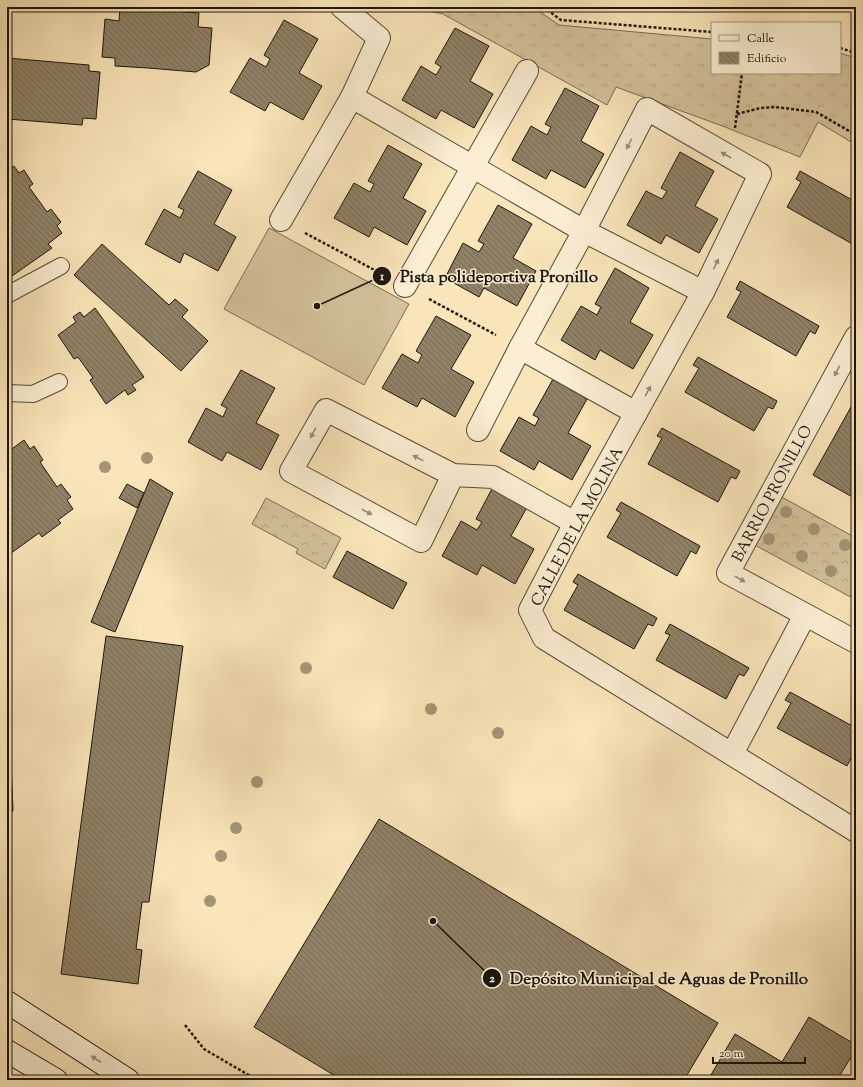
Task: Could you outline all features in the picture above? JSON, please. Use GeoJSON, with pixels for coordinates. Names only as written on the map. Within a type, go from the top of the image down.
{"type":"FeatureCollection","features":[{"type":"Feature","properties":{"kind":"street"},"geometry":{"type":"LineString","coordinates":[[281,220],[352,97],[380,38],[342,7]]}},
{"type":"Feature","properties":{"kind":"street"},"geometry":{"type":"LineString","coordinates":[[405,286],[527,71]]}},
{"type":"Feature","properties":{"kind":"street"},"geometry":{"type":"LineString","coordinates":[[352,97],[584,231],[703,292]]}},
{"type":"Feature","properties":{"kind":"street"},"geometry":{"type":"LineString","coordinates":[[478,430],[647,109],[731,158]]}},
{"type":"Feature","properties":{"kind":"street","name":"CALLE DE LA MOLINA"},"geometry":{"type":"LineString","coordinates":[[731,158],[760,174],[703,292],[575,523],[530,610],[544,638],[856,831]]}},
{"type":"Feature","properties":{"kind":"street","name":"BARRIO PRONILLO"},"geometry":{"type":"LineString","coordinates":[[856,337],[728,573],[856,642]]}},
{"type":"Feature","properties":{"kind":"street"},"geometry":{"type":"LineString","coordinates":[[520,348],[636,413]]}},
{"type":"Feature","properties":{"kind":"street"},"geometry":{"type":"LineString","coordinates":[[453,475],[421,541],[291,471],[326,410],[453,475],[493,477],[575,523]]}},
{"type":"Feature","properties":{"kind":"street"},"geometry":{"type":"LineString","coordinates":[[732,754],[805,615]]}},
{"type":"Feature","properties":{"kind":"street"},"geometry":{"type":"LineString","coordinates":[[7,1002],[128,1080]]}},
{"type":"Feature","properties":{"kind":"street"},"geometry":{"type":"LineString","coordinates":[[7,1051],[56,1080]]}},
{"type":"Feature","properties":{"kind":"lane"},"geometry":{"type":"LineString","coordinates":[[7,295],[61,266]]}},
{"type":"Feature","properties":{"kind":"lane"},"geometry":{"type":"LineString","coordinates":[[7,393],[33,394],[59,382]]}},
{"type":"Feature","properties":{"kind":"path"},"geometry":{"type":"LineString","coordinates":[[543,7],[561,20],[711,32]]}},
{"type":"Feature","properties":{"kind":"path"},"geometry":{"type":"LineString","coordinates":[[841,48],[856,53]]}},
{"type":"Feature","properties":{"kind":"path"},"geometry":{"type":"LineString","coordinates":[[731,158],[742,74]]}},
{"type":"Feature","properties":{"kind":"path"},"geometry":{"type":"LineString","coordinates":[[737,114],[760,108],[775,107],[816,112],[856,135]]}},
{"type":"Feature","properties":{"kind":"path"},"geometry":{"type":"LineString","coordinates":[[185,1025],[204,1049],[257,1080]]}},
{"type":"Feature","properties":{"kind":"green space"},"geometry":{"type":"Polygon","coordinates":[[[409,7],[533,7],[559,25],[711,39],[711,74],[841,74],[841,53],[856,58],[856,145],[818,122],[800,157],[725,127],[616,87],[607,105],[443,14],[409,7]]]}},
{"type":"Feature","properties":{"kind":"green space"},"geometry":{"type":"Polygon","coordinates":[[[269,228],[409,304],[364,385],[224,309],[269,228]]]}},
{"type":"Feature","properties":{"kind":"green space"},"geometry":{"type":"Polygon","coordinates":[[[780,496],[856,538],[856,600],[753,544],[780,496]]]}},
{"type":"Feature","properties":{"kind":"green space"},"geometry":{"type":"Polygon","coordinates":[[[266,498],[341,538],[325,569],[296,553],[298,549],[252,524],[266,498]]]}},
{"type":"Feature","properties":{"kind":"building"},"geometry":{"type":"Polygon","coordinates":[[[120,7],[199,13],[198,27],[212,28],[209,65],[196,72],[115,66],[115,58],[102,57],[105,19],[119,21],[120,7]]]}},
{"type":"Feature","properties":{"kind":"building"},"geometry":{"type":"Polygon","coordinates":[[[284,20],[318,39],[299,73],[322,86],[303,120],[270,102],[265,111],[230,92],[250,58],[266,67],[270,59],[264,55],[284,20]]]}},
{"type":"Feature","properties":{"kind":"building"},"geometry":{"type":"Polygon","coordinates":[[[455,28],[489,46],[470,81],[493,94],[474,128],[441,110],[436,119],[402,100],[421,66],[436,75],[441,67],[435,63],[455,28]]]}},
{"type":"Feature","properties":{"kind":"building"},"geometry":{"type":"Polygon","coordinates":[[[7,58],[89,65],[89,71],[100,72],[96,119],[83,118],[82,125],[7,119],[7,58]]]}},
{"type":"Feature","properties":{"kind":"building"},"geometry":{"type":"Polygon","coordinates":[[[565,88],[599,106],[581,141],[604,154],[585,188],[551,170],[546,179],[512,160],[531,126],[547,135],[551,127],[545,124],[565,88]]]}},
{"type":"Feature","properties":{"kind":"building"},"geometry":{"type":"Polygon","coordinates":[[[388,145],[422,164],[403,198],[426,211],[407,245],[374,227],[369,237],[334,218],[354,183],[370,192],[374,184],[368,181],[388,145]]]}},
{"type":"Feature","properties":{"kind":"building"},"geometry":{"type":"Polygon","coordinates":[[[680,152],[714,171],[695,206],[718,219],[699,253],[666,235],[661,244],[627,225],[646,191],[662,199],[667,191],[661,188],[680,152]]]}},
{"type":"Feature","properties":{"kind":"building"},"geometry":{"type":"Polygon","coordinates":[[[14,166],[19,173],[24,170],[33,184],[29,187],[47,212],[51,209],[61,222],[57,226],[62,233],[48,244],[52,248],[12,276],[9,272],[7,273],[7,171],[14,166]]]}},
{"type":"Feature","properties":{"kind":"building"},"geometry":{"type":"Polygon","coordinates":[[[198,171],[232,190],[214,224],[236,237],[218,271],[184,253],[180,263],[145,244],[164,209],[180,218],[184,210],[178,207],[198,171]]]}},
{"type":"Feature","properties":{"kind":"building"},"geometry":{"type":"Polygon","coordinates":[[[800,171],[856,202],[856,246],[787,207],[801,182],[796,179],[800,171]]]}},
{"type":"Feature","properties":{"kind":"building"},"geometry":{"type":"Polygon","coordinates":[[[498,205],[532,224],[513,258],[536,271],[517,306],[484,288],[479,297],[445,278],[463,243],[479,252],[484,244],[478,241],[498,205]]]}},
{"type":"Feature","properties":{"kind":"building"},"geometry":{"type":"Polygon","coordinates":[[[102,244],[169,305],[175,299],[188,310],[182,317],[208,341],[181,371],[74,275],[102,244]]]}},
{"type":"Feature","properties":{"kind":"building"},"geometry":{"type":"Polygon","coordinates":[[[615,268],[649,288],[630,322],[653,335],[633,369],[600,350],[595,360],[561,340],[581,306],[597,315],[601,307],[595,304],[615,268]]]}},
{"type":"Feature","properties":{"kind":"building"},"geometry":{"type":"Polygon","coordinates":[[[740,281],[819,326],[815,334],[810,331],[796,356],[727,317],[741,292],[736,289],[740,281]]]}},
{"type":"Feature","properties":{"kind":"building"},"geometry":{"type":"Polygon","coordinates":[[[95,308],[144,377],[132,385],[136,390],[128,395],[125,390],[106,404],[90,380],[93,378],[78,357],[74,359],[58,335],[76,322],[73,317],[80,312],[84,317],[95,308]]]}},
{"type":"Feature","properties":{"kind":"building"},"geometry":{"type":"Polygon","coordinates":[[[436,316],[471,335],[451,369],[474,382],[455,417],[422,398],[417,407],[382,388],[402,354],[418,363],[422,355],[416,351],[436,316]]]}},
{"type":"Feature","properties":{"kind":"building"},"geometry":{"type":"Polygon","coordinates":[[[698,357],[777,401],[773,409],[768,407],[754,431],[685,392],[699,368],[693,365],[698,357]]]}},
{"type":"Feature","properties":{"kind":"building"},"geometry":{"type":"Polygon","coordinates":[[[241,370],[275,388],[256,423],[279,435],[261,470],[227,452],[222,461],[188,442],[206,408],[223,417],[227,408],[221,405],[241,370]]]}},
{"type":"Feature","properties":{"kind":"building"},"geometry":{"type":"Polygon","coordinates":[[[553,379],[587,399],[568,433],[591,446],[572,480],[539,461],[534,470],[500,451],[519,417],[535,426],[539,418],[533,415],[553,379]]]}},
{"type":"Feature","properties":{"kind":"building"},"geometry":{"type":"Polygon","coordinates":[[[856,398],[856,499],[813,475],[856,398]]]}},
{"type":"Feature","properties":{"kind":"building"},"geometry":{"type":"Polygon","coordinates":[[[662,428],[740,471],[736,479],[731,477],[718,502],[648,464],[662,438],[657,436],[662,428]]]}},
{"type":"Feature","properties":{"kind":"building"},"geometry":{"type":"Polygon","coordinates":[[[24,440],[30,449],[34,446],[43,460],[40,462],[57,487],[61,484],[71,497],[67,500],[73,509],[58,520],[61,523],[42,537],[39,533],[7,556],[7,449],[9,451],[24,440]]]}},
{"type":"Feature","properties":{"kind":"building"},"geometry":{"type":"Polygon","coordinates":[[[150,479],[173,493],[115,632],[91,622],[150,479]]]}},
{"type":"Feature","properties":{"kind":"building"},"geometry":{"type":"Polygon","coordinates":[[[495,483],[530,502],[511,536],[534,549],[515,584],[482,565],[477,575],[442,556],[461,521],[477,530],[482,522],[476,519],[495,483]]]}},
{"type":"Feature","properties":{"kind":"building"},"geometry":{"type":"Polygon","coordinates":[[[127,484],[144,493],[137,508],[119,498],[127,484]]]}},
{"type":"Feature","properties":{"kind":"building"},"geometry":{"type":"Polygon","coordinates":[[[621,502],[700,546],[696,554],[691,551],[677,576],[607,537],[621,513],[616,510],[621,502]]]}},
{"type":"Feature","properties":{"kind":"building"},"geometry":{"type":"Polygon","coordinates":[[[347,551],[407,583],[393,609],[333,577],[347,551]]]}},
{"type":"Feature","properties":{"kind":"building"},"geometry":{"type":"Polygon","coordinates":[[[578,574],[657,618],[653,626],[648,624],[634,649],[564,610],[578,585],[573,582],[578,574]]]}},
{"type":"Feature","properties":{"kind":"building"},"geometry":{"type":"Polygon","coordinates":[[[670,624],[749,668],[744,676],[739,674],[726,699],[656,660],[670,635],[665,633],[670,624]]]}},
{"type":"Feature","properties":{"kind":"building"},"geometry":{"type":"Polygon","coordinates":[[[106,636],[183,646],[149,902],[142,902],[136,949],[142,950],[138,984],[61,974],[106,636]]]}},
{"type":"Feature","properties":{"kind":"building"},"geometry":{"type":"Polygon","coordinates":[[[7,660],[13,811],[7,812],[7,660]]]}},
{"type":"Feature","properties":{"kind":"building"},"geometry":{"type":"Polygon","coordinates":[[[790,692],[856,728],[856,749],[847,766],[777,728],[791,703],[785,700],[790,692]]]}},
{"type":"Feature","properties":{"kind":"building"},"geometry":{"type":"Polygon","coordinates":[[[379,819],[718,1023],[684,1080],[342,1080],[254,1027],[379,819]]]}},
{"type":"Feature","properties":{"kind":"building"},"geometry":{"type":"Polygon","coordinates":[[[809,1017],[856,1045],[856,1049],[837,1080],[708,1080],[735,1034],[782,1062],[809,1017]]]}},
{"type":"Feature","properties":{"kind":"place","name":"Pista polideportiva Pronillo"},"geometry":{"type":"Point","coordinates":[317,306]}},
{"type":"Feature","properties":{"kind":"place","name":"Depósito Municipal de Aguas de Pronillo"},"geometry":{"type":"Point","coordinates":[433,921]}}]}
